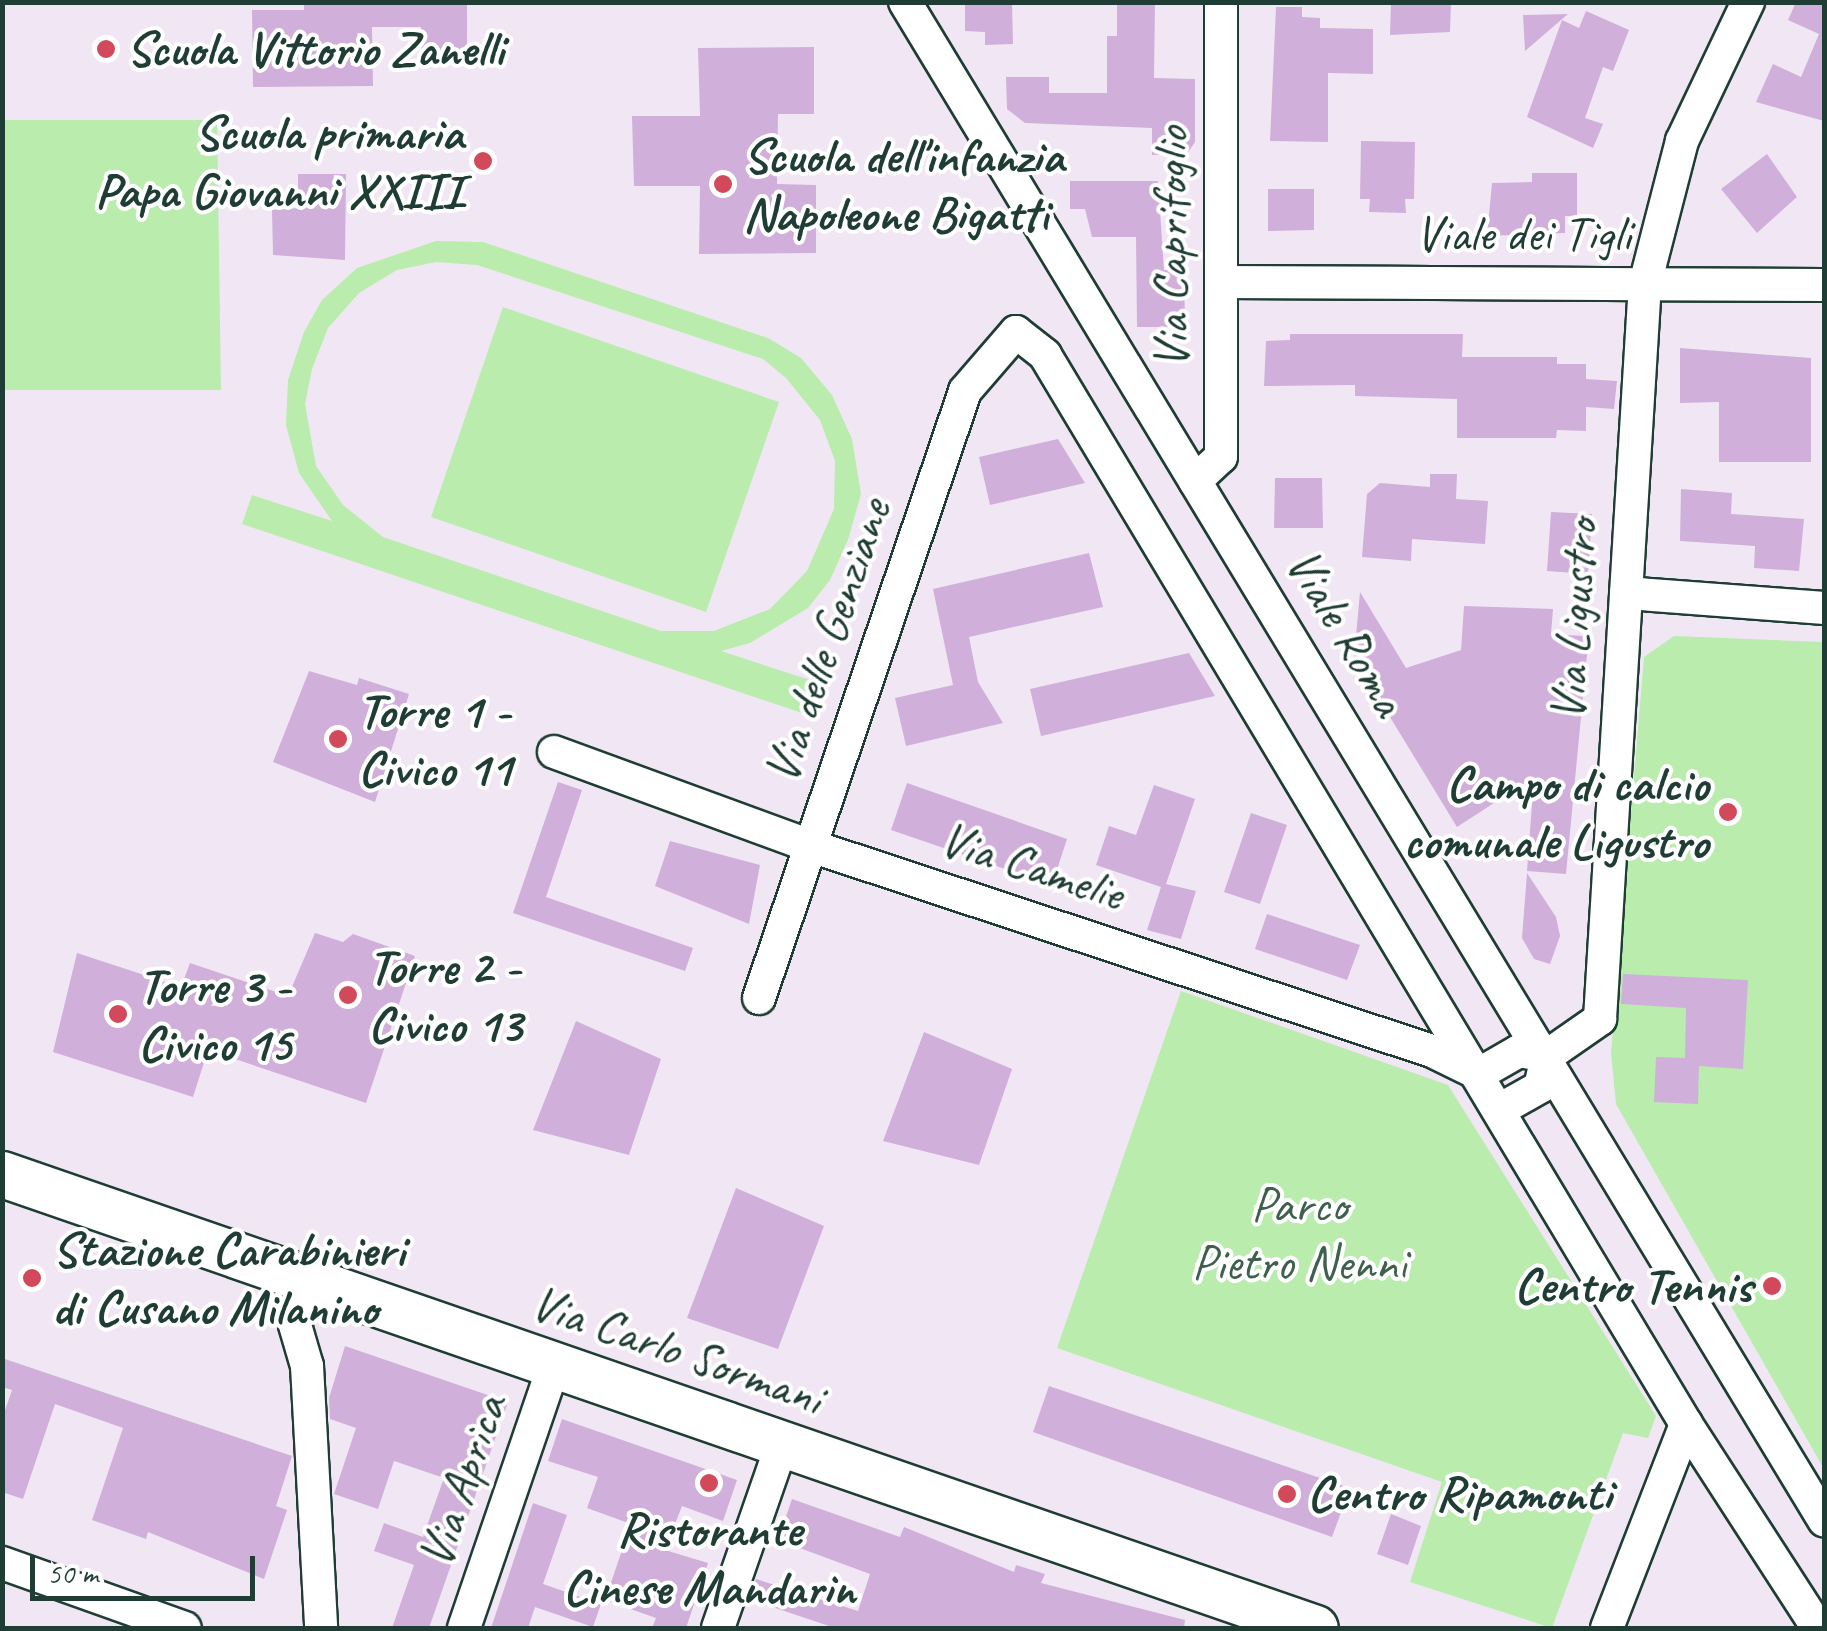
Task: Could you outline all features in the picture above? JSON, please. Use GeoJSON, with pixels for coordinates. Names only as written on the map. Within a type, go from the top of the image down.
{"type":"FeatureCollection","features":[{"type":"Feature","properties":{"kind":"main road","name":"Via Carlo Sormani"},"geometry":{"type":"LineString","coordinates":[[2,1174],[1315,1628]]}},
{"type":"Feature","properties":{"kind":"street","name":"Viale Roma"},"geometry":{"type":"LineString","coordinates":[[905,2],[1547,1056],[1824,1520]]}},
{"type":"Feature","properties":{"kind":"street","name":"Via Caprifoglio"},"geometry":{"type":"LineString","coordinates":[[1195,481],[1221,456],[1221,2]]}},
{"type":"Feature","properties":{"kind":"street","name":"Via Ligustro"},"geometry":{"type":"LineString","coordinates":[[1547,1056],[1600,1019],[1646,284],[1682,141],[1748,2]]}},
{"type":"Feature","properties":{"kind":"street","name":"Viale dei Tigli"},"geometry":{"type":"LineString","coordinates":[[1221,282],[1824,285]]}},
{"type":"Feature","properties":{"kind":"street","name":"Via delle Genziane"},"geometry":{"type":"LineString","coordinates":[[758,998],[966,391],[1016,332],[1045,354],[1479,1074]]}},
{"type":"Feature","properties":{"kind":"street"},"geometry":{"type":"LineString","coordinates":[[1626,594],[1824,608]]}},
{"type":"Feature","properties":{"kind":"street","name":"Via Camelie"},"geometry":{"type":"LineString","coordinates":[[554,752],[812,846],[1432,1051],[1479,1074]]}},
{"type":"Feature","properties":{"kind":"street"},"geometry":{"type":"LineString","coordinates":[[1500,1109],[1540,1087],[1547,1056],[1519,1052],[1479,1074],[1686,1424],[1818,1628]]}},
{"type":"Feature","properties":{"kind":"street"},"geometry":{"type":"LineString","coordinates":[[309,1280],[296,1342],[307,1366],[321,1628]]}},
{"type":"Feature","properties":{"kind":"street","name":"Via Aprica"},"geometry":{"type":"LineString","coordinates":[[464,1628],[554,1365]]}},
{"type":"Feature","properties":{"kind":"street"},"geometry":{"type":"LineString","coordinates":[[1606,1628],[1686,1424]]}},
{"type":"Feature","properties":{"kind":"street"},"geometry":{"type":"LineString","coordinates":[[718,1628],[782,1444]]}},
{"type":"Feature","properties":{"kind":"street"},"geometry":{"type":"LineString","coordinates":[[2,1564],[186,1628]]}},
{"type":"Feature","properties":{"kind":"green space"},"geometry":{"type":"Polygon","coordinates":[[[2,120],[217,120],[221,390],[3,390],[2,120]]]}},
{"type":"Feature","properties":{"kind":"green space"},"geometry":{"type":"Polygon","coordinates":[[[436,241],[483,242],[768,338],[801,358],[832,395],[852,439],[861,494],[848,540],[830,580],[808,608],[750,643],[721,651],[822,684],[811,716],[242,524],[252,495],[332,521],[299,473],[286,425],[288,380],[304,332],[322,300],[357,268],[436,241]],[[436,262],[397,270],[359,293],[328,328],[312,369],[305,404],[316,466],[343,505],[383,537],[661,631],[714,631],[770,609],[807,571],[834,509],[835,461],[820,420],[786,378],[763,359],[477,265],[436,262]]]}},
{"type":"Feature","properties":{"kind":"green space"},"geometry":{"type":"Polygon","coordinates":[[[503,307],[779,402],[706,612],[431,517],[503,307]]]}},
{"type":"Feature","properties":{"kind":"green space","name":"Campo di calcio comunale Ligustro"},"geometry":{"type":"Polygon","coordinates":[[[1674,636],[1824,642],[1824,1469],[1616,1104],[1611,1053],[1644,657],[1674,636]]]}},
{"type":"Feature","properties":{"kind":"green space","name":"Parco Pietro Nenni"},"geometry":{"type":"Polygon","coordinates":[[[1181,991],[1448,1085],[1656,1416],[1648,1438],[1623,1433],[1552,1628],[1410,1582],[1442,1482],[1057,1348],[1181,991]]]}},
{"type":"Feature","properties":{"kind":"building"},"geometry":{"type":"Polygon","coordinates":[[[304,2],[467,2],[467,53],[421,53],[421,27],[372,27],[373,86],[253,87],[252,10],[304,10],[304,2]]]}},
{"type":"Feature","properties":{"kind":"building"},"geometry":{"type":"Polygon","coordinates":[[[965,2],[1012,2],[1013,44],[985,45],[985,32],[965,31],[965,2]]]}},
{"type":"Feature","properties":{"kind":"building"},"geometry":{"type":"Polygon","coordinates":[[[1117,2],[1155,2],[1154,78],[1195,79],[1195,142],[1187,154],[1152,155],[1152,128],[1025,123],[1007,109],[1006,77],[1049,77],[1049,93],[1107,93],[1107,36],[1117,36],[1117,2]]]}},
{"type":"Feature","properties":{"kind":"building"},"geometry":{"type":"Polygon","coordinates":[[[1391,2],[1451,2],[1450,32],[1390,35],[1391,2]]]}},
{"type":"Feature","properties":{"kind":"building"},"geometry":{"type":"Polygon","coordinates":[[[1796,2],[1824,2],[1824,121],[1756,102],[1773,64],[1801,77],[1819,34],[1788,20],[1796,2]]]}},
{"type":"Feature","properties":{"kind":"building"},"geometry":{"type":"Polygon","coordinates":[[[1276,7],[1302,7],[1302,17],[1320,18],[1320,28],[1373,29],[1373,74],[1328,73],[1328,142],[1270,141],[1276,7]]]}},
{"type":"Feature","properties":{"kind":"building"},"geometry":{"type":"Polygon","coordinates":[[[1586,11],[1629,30],[1613,71],[1603,67],[1585,118],[1603,124],[1593,148],[1527,117],[1562,20],[1579,28],[1586,11]]]}},
{"type":"Feature","properties":{"kind":"building"},"geometry":{"type":"Polygon","coordinates":[[[1568,14],[1525,51],[1523,15],[1568,14]]]}},
{"type":"Feature","properties":{"kind":"building"},"geometry":{"type":"Polygon","coordinates":[[[814,47],[814,114],[778,114],[777,184],[816,185],[816,253],[699,254],[700,186],[634,186],[632,116],[700,116],[698,48],[814,47]]]}},
{"type":"Feature","properties":{"kind":"building"},"geometry":{"type":"Polygon","coordinates":[[[1361,141],[1415,142],[1414,199],[1405,199],[1406,213],[1369,212],[1370,199],[1360,199],[1361,141]]]}},
{"type":"Feature","properties":{"kind":"building"},"geometry":{"type":"Polygon","coordinates":[[[1767,154],[1797,197],[1757,233],[1721,189],[1767,154]]]}},
{"type":"Feature","properties":{"kind":"building"},"geometry":{"type":"Polygon","coordinates":[[[1532,173],[1577,173],[1577,216],[1565,216],[1565,233],[1487,236],[1492,183],[1532,182],[1532,173]]]}},
{"type":"Feature","properties":{"kind":"building"},"geometry":{"type":"Polygon","coordinates":[[[298,174],[346,174],[345,260],[273,255],[272,210],[298,208],[298,174]]]}},
{"type":"Feature","properties":{"kind":"building"},"geometry":{"type":"Polygon","coordinates":[[[1070,181],[1158,181],[1164,270],[1184,270],[1185,327],[1137,327],[1136,237],[1092,237],[1085,209],[1070,209],[1070,181]]]}},
{"type":"Feature","properties":{"kind":"building"},"geometry":{"type":"Polygon","coordinates":[[[1268,189],[1314,189],[1314,230],[1268,231],[1268,189]]]}},
{"type":"Feature","properties":{"kind":"building"},"geometry":{"type":"Polygon","coordinates":[[[1290,334],[1463,334],[1462,357],[1557,357],[1557,364],[1586,364],[1586,379],[1617,381],[1614,409],[1586,407],[1586,431],[1557,430],[1556,438],[1457,438],[1457,399],[1355,396],[1355,385],[1264,386],[1266,341],[1290,340],[1290,334]]]}},
{"type":"Feature","properties":{"kind":"building"},"geometry":{"type":"Polygon","coordinates":[[[1680,348],[1811,358],[1811,462],[1719,462],[1719,402],[1680,403],[1680,348]]]}},
{"type":"Feature","properties":{"kind":"building"},"geometry":{"type":"Polygon","coordinates":[[[1058,439],[1085,483],[990,505],[979,457],[1058,439]]]}},
{"type":"Feature","properties":{"kind":"building"},"geometry":{"type":"Polygon","coordinates":[[[1430,474],[1457,474],[1456,499],[1488,501],[1485,544],[1412,539],[1411,561],[1362,557],[1367,494],[1380,483],[1430,487],[1430,474]]]}},
{"type":"Feature","properties":{"kind":"building"},"geometry":{"type":"Polygon","coordinates":[[[1275,478],[1322,478],[1323,528],[1274,528],[1275,478]]]}},
{"type":"Feature","properties":{"kind":"building"},"geometry":{"type":"Polygon","coordinates":[[[1681,489],[1732,493],[1731,514],[1804,519],[1799,571],[1754,568],[1755,546],[1680,541],[1681,489]]]}},
{"type":"Feature","properties":{"kind":"building"},"geometry":{"type":"Polygon","coordinates":[[[1551,512],[1592,514],[1588,574],[1547,571],[1551,512]]]}},
{"type":"Feature","properties":{"kind":"building"},"geometry":{"type":"Polygon","coordinates":[[[1089,553],[1103,607],[969,637],[978,682],[1003,723],[906,746],[895,698],[953,685],[933,589],[1089,553]]]}},
{"type":"Feature","properties":{"kind":"building"},"geometry":{"type":"Polygon","coordinates":[[[1360,592],[1406,668],[1461,650],[1464,606],[1553,609],[1551,634],[1584,636],[1587,654],[1566,874],[1527,871],[1534,777],[1457,827],[1354,658],[1360,592]]]}},
{"type":"Feature","properties":{"kind":"building"},"geometry":{"type":"Polygon","coordinates":[[[1189,653],[1215,696],[1041,736],[1030,689],[1189,653]]]}},
{"type":"Feature","properties":{"kind":"building","name":"Torre 1 - Civico 11"},"geometry":{"type":"Polygon","coordinates":[[[309,671],[357,685],[359,678],[409,694],[375,802],[273,762],[309,671]]]}},
{"type":"Feature","properties":{"kind":"building"},"geometry":{"type":"Polygon","coordinates":[[[558,782],[582,790],[546,897],[693,948],[685,971],[513,913],[558,782]]]}},
{"type":"Feature","properties":{"kind":"building"},"geometry":{"type":"Polygon","coordinates":[[[907,783],[1067,839],[1052,885],[891,830],[907,783]]]}},
{"type":"Feature","properties":{"kind":"building"},"geometry":{"type":"Polygon","coordinates":[[[1154,785],[1195,799],[1166,884],[1196,891],[1181,939],[1147,930],[1161,887],[1096,865],[1109,826],[1136,835],[1154,785]]]}},
{"type":"Feature","properties":{"kind":"building"},"geometry":{"type":"Polygon","coordinates":[[[1251,813],[1287,825],[1260,904],[1224,892],[1251,813]]]}},
{"type":"Feature","properties":{"kind":"building"},"geometry":{"type":"Polygon","coordinates":[[[670,841],[760,865],[749,924],[655,886],[670,841]]]}},
{"type":"Feature","properties":{"kind":"building"},"geometry":{"type":"Polygon","coordinates":[[[1527,873],[1556,917],[1560,936],[1550,964],[1534,959],[1522,938],[1527,873]]]}},
{"type":"Feature","properties":{"kind":"building"},"geometry":{"type":"Polygon","coordinates":[[[1267,914],[1360,945],[1347,980],[1255,949],[1267,914]]]}},
{"type":"Feature","properties":{"kind":"building"},"geometry":{"type":"Polygon","coordinates":[[[315,933],[343,942],[353,934],[415,956],[366,1103],[208,1050],[193,1097],[53,1052],[77,953],[181,987],[190,963],[288,996],[315,933]]]}},
{"type":"Feature","properties":{"kind":"building"},"geometry":{"type":"Polygon","coordinates":[[[1623,974],[1748,980],[1743,1069],[1699,1066],[1698,1104],[1654,1102],[1656,1057],[1685,1058],[1686,1008],[1621,1004],[1623,974]]]}},
{"type":"Feature","properties":{"kind":"building"},"geometry":{"type":"Polygon","coordinates":[[[576,1021],[661,1059],[629,1155],[533,1130],[576,1021]]]}},
{"type":"Feature","properties":{"kind":"building"},"geometry":{"type":"Polygon","coordinates":[[[924,1032],[1012,1069],[979,1165],[883,1141],[924,1032]]]}},
{"type":"Feature","properties":{"kind":"building"},"geometry":{"type":"Polygon","coordinates":[[[736,1188],[824,1226],[778,1349],[687,1318],[736,1188]]]}},
{"type":"Feature","properties":{"kind":"building"},"geometry":{"type":"Polygon","coordinates":[[[345,1346],[508,1402],[429,1628],[392,1628],[414,1565],[374,1551],[384,1523],[423,1537],[444,1478],[394,1461],[378,1509],[334,1494],[356,1428],[330,1419],[329,1398],[345,1346]]]}},
{"type":"Feature","properties":{"kind":"building"},"geometry":{"type":"Polygon","coordinates":[[[2,1358],[292,1456],[276,1506],[287,1510],[264,1579],[148,1532],[146,1539],[92,1520],[123,1428],[55,1404],[23,1499],[2,1492],[2,1419],[12,1390],[2,1387],[2,1358]]]}},
{"type":"Feature","properties":{"kind":"building"},"geometry":{"type":"Polygon","coordinates":[[[1049,1386],[1350,1488],[1332,1537],[1033,1432],[1049,1386]]]}},
{"type":"Feature","properties":{"kind":"building"},"geometry":{"type":"Polygon","coordinates":[[[562,1419],[737,1480],[723,1521],[682,1506],[665,1550],[708,1563],[686,1628],[652,1628],[656,1618],[605,1600],[631,1524],[587,1508],[598,1477],[548,1461],[562,1419]]]}},
{"type":"Feature","properties":{"kind":"building"},"geometry":{"type":"Polygon","coordinates":[[[792,1499],[900,1537],[904,1527],[1014,1572],[1016,1565],[1045,1574],[1041,1583],[1185,1620],[1184,1628],[835,1628],[749,1599],[756,1579],[858,1611],[870,1574],[778,1540],[792,1499]]]}},
{"type":"Feature","properties":{"kind":"building"},"geometry":{"type":"Polygon","coordinates":[[[533,1503],[567,1515],[543,1584],[601,1604],[593,1627],[535,1607],[528,1628],[491,1628],[533,1503]]]}},
{"type":"Feature","properties":{"kind":"building"},"geometry":{"type":"Polygon","coordinates":[[[1391,1514],[1421,1526],[1408,1565],[1377,1554],[1391,1514]]]}},
{"type":"Feature","properties":{"kind":"place","name":"Scuola Vittorio Zanelli"},"geometry":{"type":"Point","coordinates":[106,49]}},
{"type":"Feature","properties":{"kind":"place","name":"Scuola primaria Papa Giovanni XXIII"},"geometry":{"type":"Point","coordinates":[483,161]}},
{"type":"Feature","properties":{"kind":"place","name":"Scuola dell'infanzia Napoleone Bigatti"},"geometry":{"type":"Point","coordinates":[723,184]}},
{"type":"Feature","properties":{"kind":"place","name":"Torre 1 - Civico 11"},"geometry":{"type":"Point","coordinates":[338,739]}},
{"type":"Feature","properties":{"kind":"place","name":"Campo di calcio comunale Ligustro"},"geometry":{"type":"Point","coordinates":[1728,812]}},
{"type":"Feature","properties":{"kind":"place","name":"Torre 2 - Civico 13"},"geometry":{"type":"Point","coordinates":[348,995]}},
{"type":"Feature","properties":{"kind":"place","name":"Torre 3 - Civico 15"},"geometry":{"type":"Point","coordinates":[118,1014]}},
{"type":"Feature","properties":{"kind":"place","name":"Stazione Carabinieri di Cusano Milanino"},"geometry":{"type":"Point","coordinates":[32,1278]}},
{"type":"Feature","properties":{"kind":"place","name":"Centro Tennis"},"geometry":{"type":"Point","coordinates":[1772,1286]}},
{"type":"Feature","properties":{"kind":"place","name":"Ristorante Cinese Mandarin"},"geometry":{"type":"Point","coordinates":[709,1483]}},
{"type":"Feature","properties":{"kind":"place","name":"Centro Ripamonti"},"geometry":{"type":"Point","coordinates":[1287,1494]}}]}
